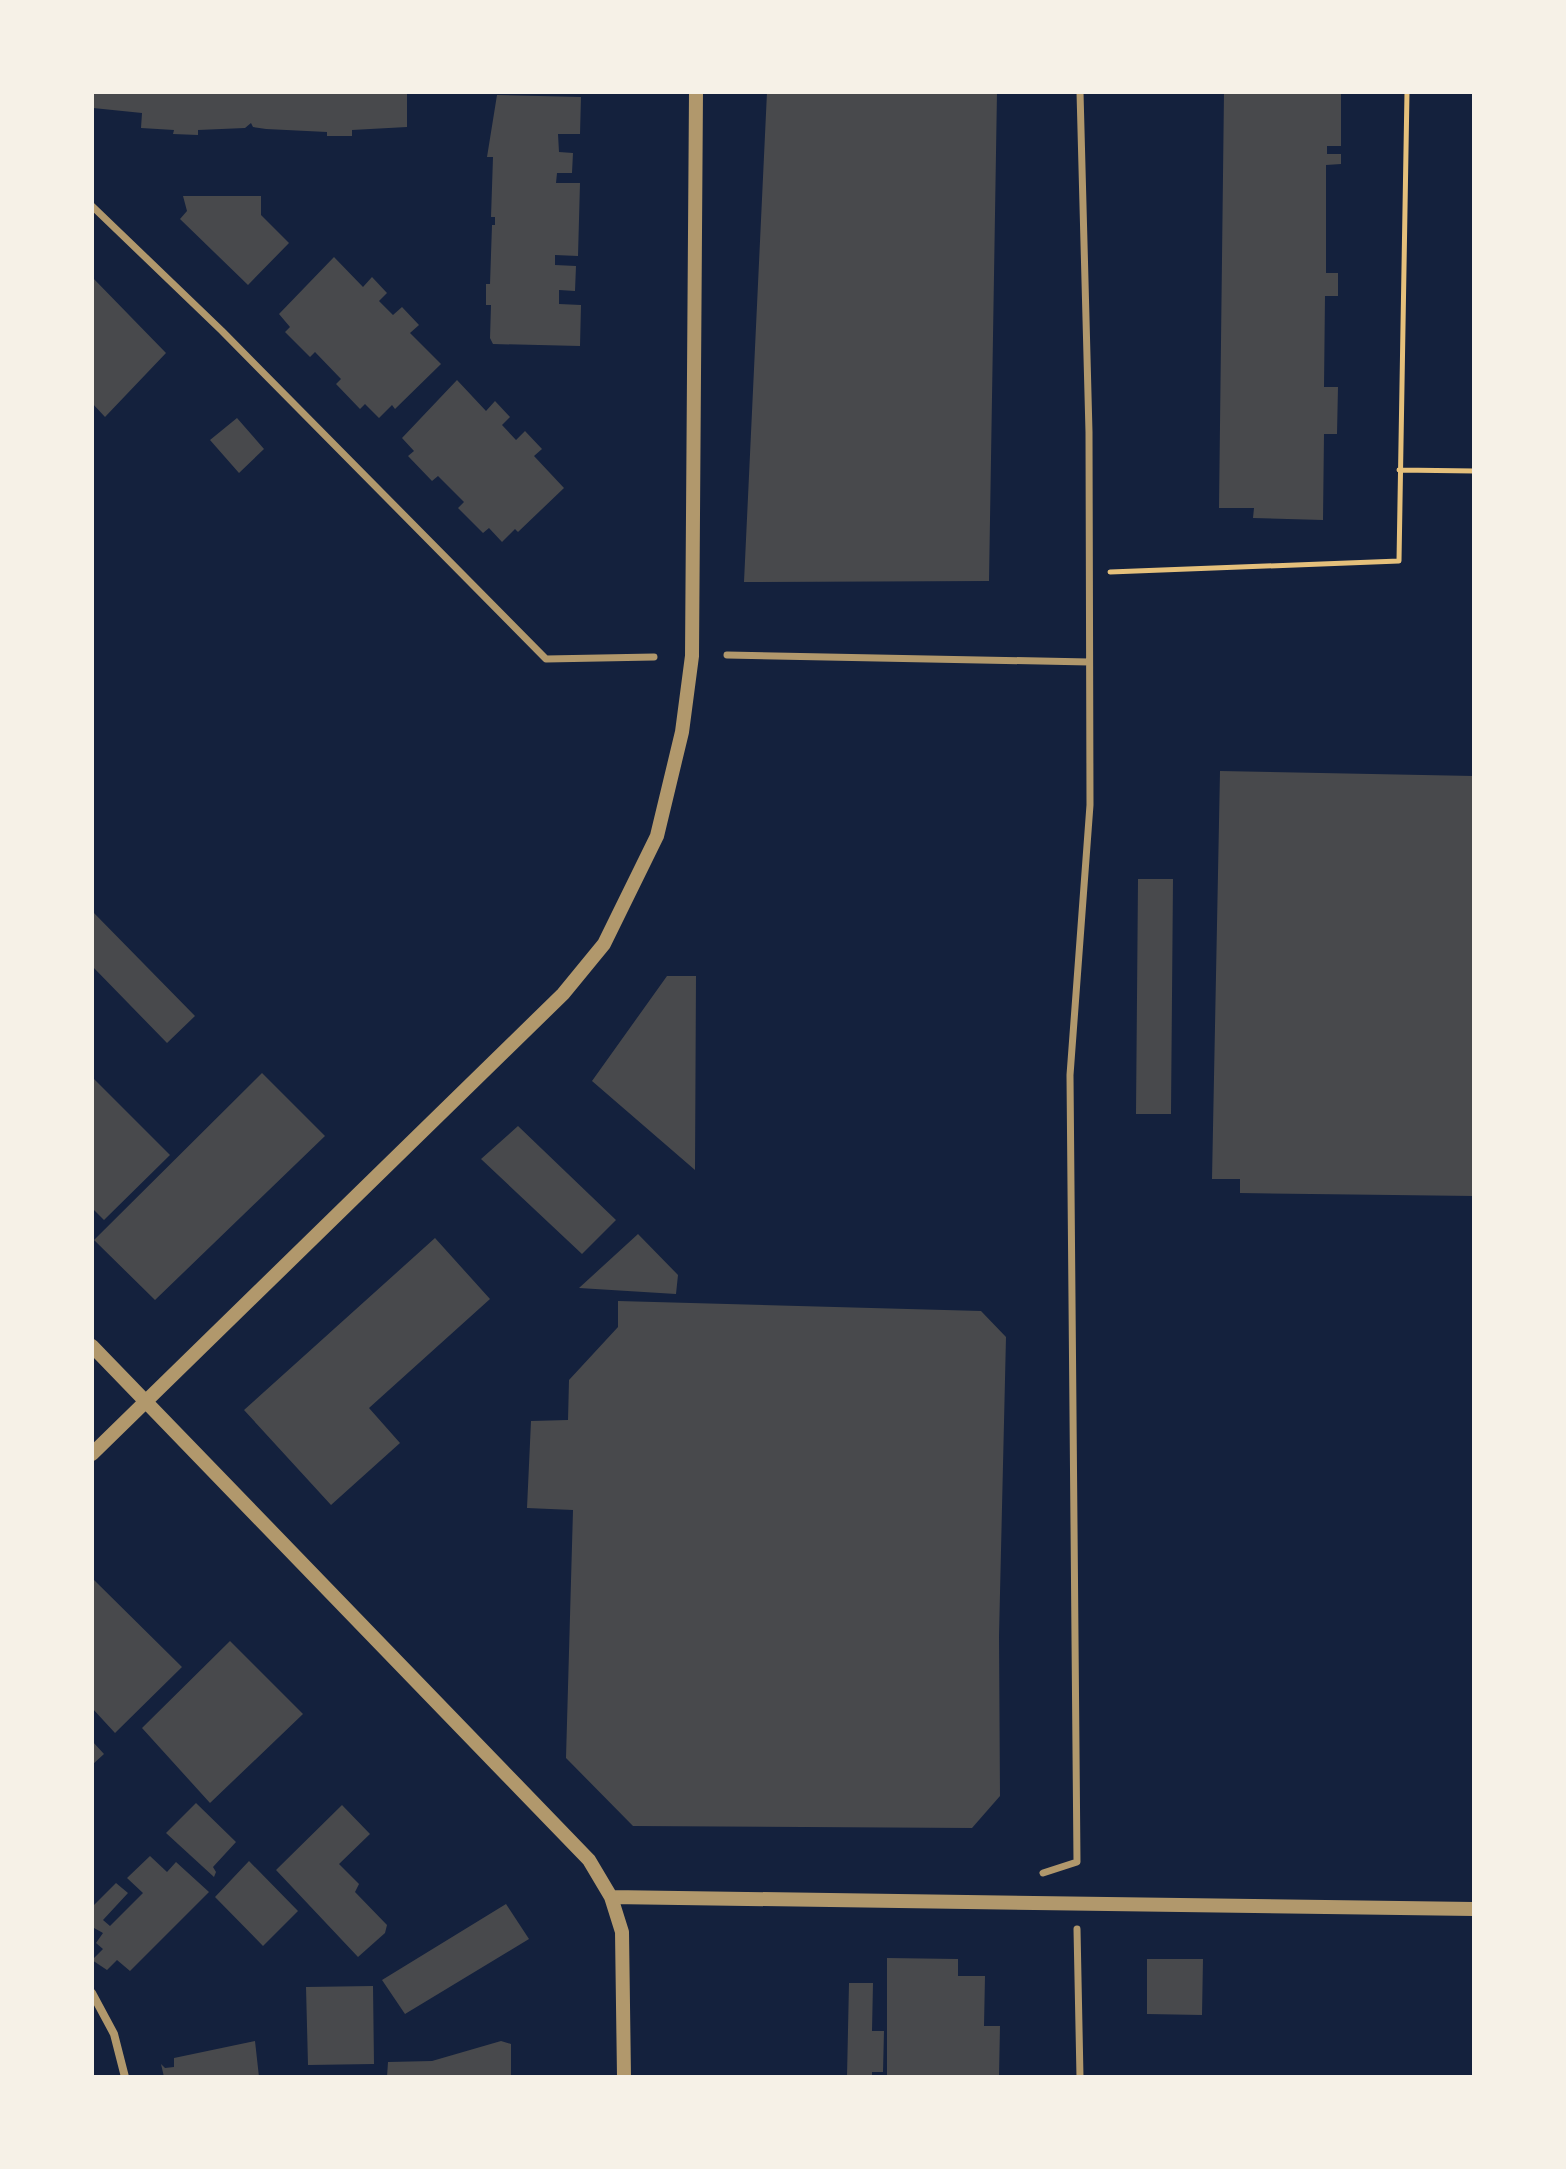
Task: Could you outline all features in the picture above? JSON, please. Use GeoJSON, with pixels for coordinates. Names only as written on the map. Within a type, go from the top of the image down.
{"type":"FeatureCollection","features":[{"type":"Feature","properties":{"kind":"street"},"geometry":{"type":"LineString","coordinates":[[92,1454],[563,994],[604,944],[657,836],[682,732],[692,656],[696,92]]}},
{"type":"Feature","properties":{"kind":"street"},"geometry":{"type":"LineString","coordinates":[[1043,1873],[1077,1862],[1070,1075],[1090,805],[1080,92]]}},
{"type":"Feature","properties":{"kind":"street"},"geometry":{"type":"LineString","coordinates":[[92,206],[222,331],[546,659],[654,657]]}},
{"type":"Feature","properties":{"kind":"street"},"geometry":{"type":"LineString","coordinates":[[727,655],[1089,662]]}},
{"type":"Feature","properties":{"kind":"street"},"geometry":{"type":"LineString","coordinates":[[92,1346],[589,1860],[611,1897],[624,1945],[624,2077]]}},
{"type":"Feature","properties":{"kind":"street"},"geometry":{"type":"LineString","coordinates":[[611,1897],[1474,1909]]}},
{"type":"Feature","properties":{"kind":"street"},"geometry":{"type":"LineString","coordinates":[[1077,1929],[1080,2077]]}},
{"type":"Feature","properties":{"kind":"street"},"geometry":{"type":"LineString","coordinates":[[92,1993],[114,2034],[125,2077]]}},
{"type":"Feature","properties":{"kind":"path"},"geometry":{"type":"LineString","coordinates":[[1089,573],[1399,561],[1407,92]]}},
{"type":"Feature","properties":{"kind":"path"},"geometry":{"type":"LineString","coordinates":[[1399,470],[1474,471]]}},
{"type":"Feature","properties":{"kind":"building"},"geometry":{"type":"Polygon","coordinates":[[[93,92],[407,92],[407,127],[352,130],[352,136],[327,136],[327,132],[266,129],[253,127],[251,123],[245,128],[198,130],[198,135],[173,134],[174,130],[141,128],[142,113],[93,108],[93,92]]]}},
{"type":"Feature","properties":{"kind":"building"},"geometry":{"type":"Polygon","coordinates":[[[767,92],[997,92],[989,581],[744,582],[767,92]]]}},
{"type":"Feature","properties":{"kind":"building"},"geometry":{"type":"Polygon","coordinates":[[[1224,92],[1341,92],[1341,146],[1327,146],[1327,154],[1341,154],[1341,164],[1326,165],[1326,273],[1338,273],[1338,296],[1325,296],[1324,387],[1338,387],[1337,434],[1324,434],[1323,520],[1253,518],[1254,508],[1219,508],[1224,92]]]}},
{"type":"Feature","properties":{"kind":"building"},"geometry":{"type":"Polygon","coordinates":[[[497,95],[581,97],[580,134],[558,134],[559,152],[573,153],[572,173],[557,173],[556,183],[580,183],[578,256],[555,255],[555,265],[576,266],[575,291],[559,290],[559,304],[581,305],[580,346],[493,344],[490,338],[491,305],[486,305],[486,284],[490,284],[495,217],[491,217],[493,157],[487,157],[497,95]]]}},
{"type":"Feature","properties":{"kind":"building"},"geometry":{"type":"Polygon","coordinates":[[[183,196],[261,196],[261,215],[289,243],[248,285],[180,219],[187,211],[183,196]]]}},
{"type":"Feature","properties":{"kind":"building"},"geometry":{"type":"Polygon","coordinates":[[[334,257],[363,287],[372,277],[387,293],[379,301],[393,315],[402,307],[419,325],[410,333],[441,364],[395,409],[392,405],[379,418],[365,404],[360,409],[336,384],[341,379],[315,352],[310,357],[285,332],[290,327],[279,314],[334,257]]]}},
{"type":"Feature","properties":{"kind":"building"},"geometry":{"type":"Polygon","coordinates":[[[92,277],[166,353],[105,417],[92,403],[92,277]]]}},
{"type":"Feature","properties":{"kind":"building"},"geometry":{"type":"Polygon","coordinates":[[[457,380],[486,411],[495,401],[510,417],[502,425],[516,440],[525,431],[542,449],[534,456],[564,488],[518,532],[515,529],[502,542],[489,528],[483,533],[458,508],[464,502],[438,476],[432,481],[408,456],[414,451],[402,438],[457,380]]]}},
{"type":"Feature","properties":{"kind":"building"},"geometry":{"type":"Polygon","coordinates":[[[237,418],[264,449],[239,473],[210,440],[237,418]]]}},
{"type":"Feature","properties":{"kind":"building"},"geometry":{"type":"Polygon","coordinates":[[[1220,771],[1474,776],[1474,1196],[1240,1193],[1240,1179],[1212,1179],[1220,771]]]}},
{"type":"Feature","properties":{"kind":"building"},"geometry":{"type":"Polygon","coordinates":[[[1138,879],[1173,879],[1171,1114],[1136,1114],[1138,879]]]}},
{"type":"Feature","properties":{"kind":"building"},"geometry":{"type":"Polygon","coordinates":[[[92,911],[195,1016],[167,1043],[92,966],[92,911]]]}},
{"type":"Feature","properties":{"kind":"building"},"geometry":{"type":"Polygon","coordinates":[[[667,976],[696,976],[695,1170],[592,1081],[667,976]]]}},
{"type":"Feature","properties":{"kind":"building"},"geometry":{"type":"Polygon","coordinates":[[[262,1073],[325,1136],[155,1300],[94,1240],[262,1073]]]}},
{"type":"Feature","properties":{"kind":"building"},"geometry":{"type":"Polygon","coordinates":[[[92,1077],[170,1155],[104,1220],[92,1208],[92,1077]]]}},
{"type":"Feature","properties":{"kind":"building"},"geometry":{"type":"Polygon","coordinates":[[[518,1126],[616,1220],[582,1254],[481,1159],[518,1126]]]}},
{"type":"Feature","properties":{"kind":"building"},"geometry":{"type":"Polygon","coordinates":[[[638,1234],[678,1275],[676,1294],[579,1288],[638,1234]]]}},
{"type":"Feature","properties":{"kind":"building"},"geometry":{"type":"Polygon","coordinates":[[[435,1238],[490,1299],[369,1408],[400,1443],[331,1505],[244,1410],[435,1238]]]}},
{"type":"Feature","properties":{"kind":"building"},"geometry":{"type":"Polygon","coordinates":[[[618,1301],[981,1311],[1006,1337],[999,1636],[1000,1796],[972,1828],[633,1826],[566,1758],[573,1510],[527,1508],[531,1421],[568,1420],[569,1380],[618,1327],[618,1301]]]}},
{"type":"Feature","properties":{"kind":"building"},"geometry":{"type":"Polygon","coordinates":[[[92,1578],[182,1667],[115,1733],[92,1708],[92,1578]]]}},
{"type":"Feature","properties":{"kind":"building"},"geometry":{"type":"Polygon","coordinates":[[[230,1641],[303,1714],[210,1803],[142,1728],[230,1641]]]}},
{"type":"Feature","properties":{"kind":"building"},"geometry":{"type":"Polygon","coordinates":[[[92,1741],[104,1754],[92,1765],[92,1741]]]}},
{"type":"Feature","properties":{"kind":"building"},"geometry":{"type":"Polygon","coordinates":[[[196,1803],[236,1842],[213,1867],[216,1872],[214,1877],[166,1833],[196,1803]]]}},
{"type":"Feature","properties":{"kind":"building"},"geometry":{"type":"Polygon","coordinates":[[[342,1805],[370,1834],[339,1864],[359,1884],[355,1892],[387,1925],[385,1933],[358,1957],[276,1870],[342,1805]]]}},
{"type":"Feature","properties":{"kind":"building"},"geometry":{"type":"Polygon","coordinates":[[[150,1856],[167,1872],[176,1862],[209,1892],[130,1971],[117,1960],[107,1970],[92,1960],[103,1949],[96,1943],[103,1933],[94,1928],[92,1930],[92,1907],[116,1883],[128,1893],[103,1920],[110,1926],[143,1893],[127,1878],[150,1856]]]}},
{"type":"Feature","properties":{"kind":"building"},"geometry":{"type":"Polygon","coordinates":[[[249,1861],[298,1911],[263,1946],[215,1897],[249,1861]]]}},
{"type":"Feature","properties":{"kind":"building"},"geometry":{"type":"Polygon","coordinates":[[[506,1904],[529,1939],[405,2014],[382,1980],[506,1904]]]}},
{"type":"Feature","properties":{"kind":"building"},"geometry":{"type":"Polygon","coordinates":[[[887,1958],[958,1959],[958,1976],[985,1976],[984,2026],[1000,2026],[999,2077],[887,2077],[887,1958]]]}},
{"type":"Feature","properties":{"kind":"building"},"geometry":{"type":"Polygon","coordinates":[[[1147,1959],[1203,1959],[1202,2015],[1147,2014],[1147,1959]]]}},
{"type":"Feature","properties":{"kind":"building"},"geometry":{"type":"Polygon","coordinates":[[[849,1983],[873,1983],[872,2031],[884,2031],[883,2072],[872,2072],[872,2077],[847,2077],[849,1983]]]}},
{"type":"Feature","properties":{"kind":"building"},"geometry":{"type":"Polygon","coordinates":[[[373,1986],[374,2064],[308,2065],[306,1987],[373,1986]]]}},
{"type":"Feature","properties":{"kind":"building"},"geometry":{"type":"Polygon","coordinates":[[[255,2041],[259,2077],[164,2077],[161,2064],[165,2068],[174,2067],[174,2058],[255,2041]]]}},
{"type":"Feature","properties":{"kind":"building"},"geometry":{"type":"Polygon","coordinates":[[[501,2041],[511,2044],[511,2077],[387,2077],[388,2062],[432,2061],[501,2041]]]}}]}
